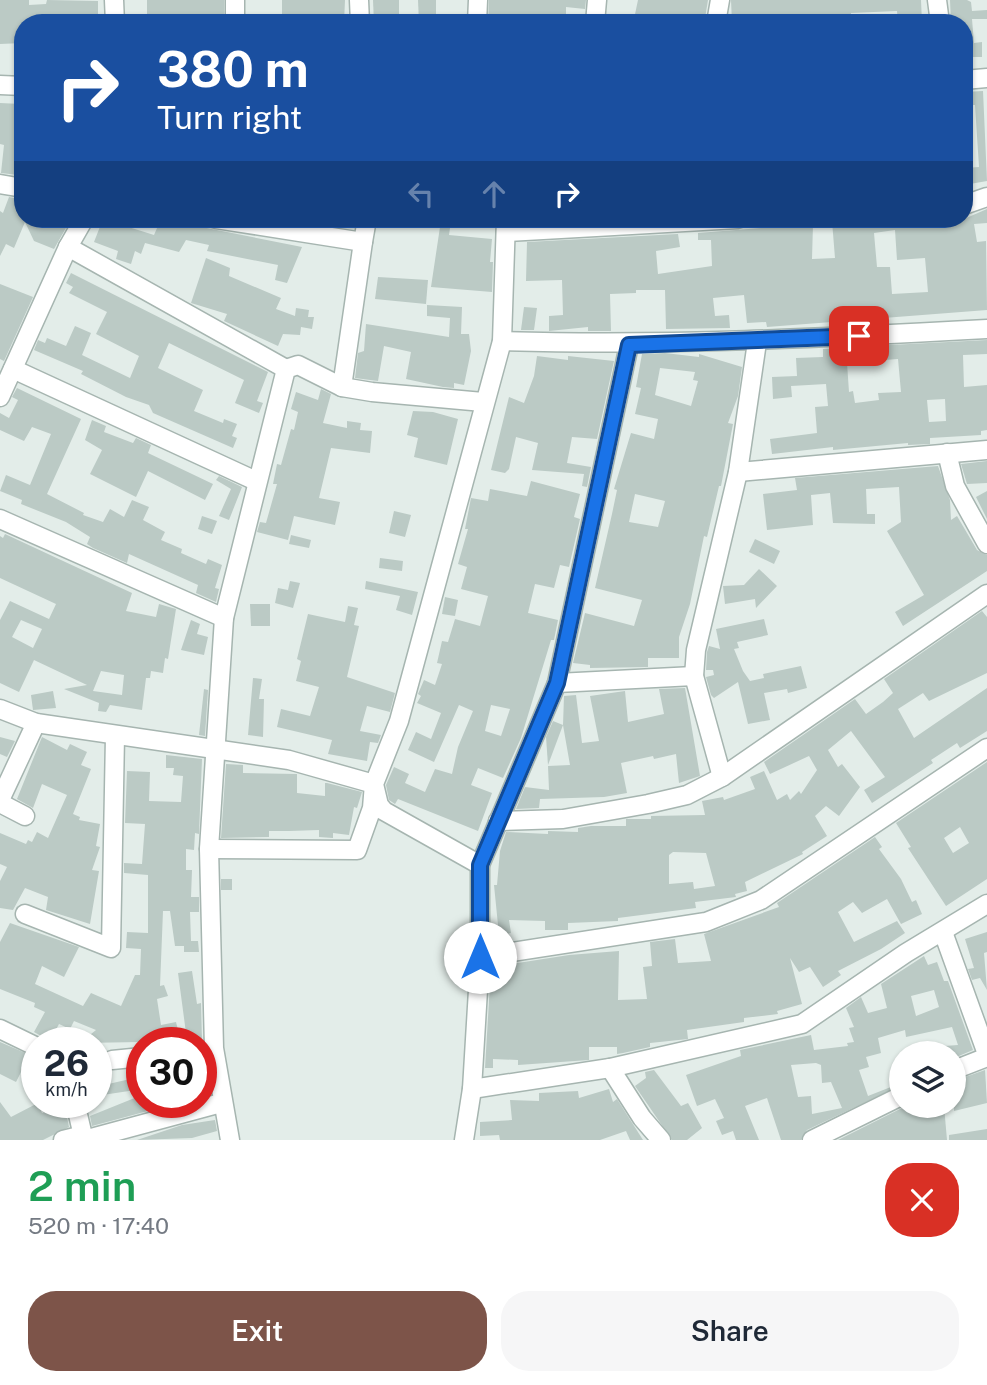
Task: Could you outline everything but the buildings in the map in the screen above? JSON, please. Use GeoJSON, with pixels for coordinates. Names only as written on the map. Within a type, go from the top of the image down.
{"type":"FeatureCollection","features":[{"type":"Feature","properties":{"kind":"street"},"geometry":{"type":"LineString","coordinates":[[0,397],[68,247],[80,228]]}},
{"type":"Feature","properties":{"kind":"street"},"geometry":{"type":"LineString","coordinates":[[274,228],[363,242]]}},
{"type":"Feature","properties":{"kind":"street"},"geometry":{"type":"LineString","coordinates":[[341,387],[365,228]]}},
{"type":"Feature","properties":{"kind":"street"},"geometry":{"type":"LineString","coordinates":[[209,849],[357,850],[372,808],[374,784],[399,721],[483,402],[502,341],[506,228]]}},
{"type":"Feature","properties":{"kind":"street"},"geometry":{"type":"LineString","coordinates":[[68,247],[286,369],[298,365],[341,387],[372,393],[483,402]]}},
{"type":"Feature","properties":{"kind":"street"},"geometry":{"type":"LineString","coordinates":[[502,341],[629,345],[757,342],[987,329]]}},
{"type":"Feature","properties":{"kind":"street"},"geometry":{"type":"LineString","coordinates":[[722,777],[694,676],[696,650],[738,472],[757,342]]}},
{"type":"Feature","properties":{"kind":"street"},"geometry":{"type":"LineString","coordinates":[[464,1140],[472,1089],[480,957],[480,865],[557,683],[629,345]]}},
{"type":"Feature","properties":{"kind":"street"},"geometry":{"type":"LineString","coordinates":[[13,369],[256,481]]}},
{"type":"Feature","properties":{"kind":"street"},"geometry":{"type":"LineString","coordinates":[[207,1027],[209,849],[224,618],[286,369]]}},
{"type":"Feature","properties":{"kind":"street"},"geometry":{"type":"LineString","coordinates":[[738,472],[987,450]]}},
{"type":"Feature","properties":{"kind":"street"},"geometry":{"type":"LineString","coordinates":[[947,453],[955,486],[987,544]]}},
{"type":"Feature","properties":{"kind":"street"},"geometry":{"type":"LineString","coordinates":[[0,519],[224,618]]}},
{"type":"Feature","properties":{"kind":"street"},"geometry":{"type":"LineString","coordinates":[[498,821],[563,819],[687,795],[722,777],[987,594]]}},
{"type":"Feature","properties":{"kind":"street"},"geometry":{"type":"LineString","coordinates":[[557,683],[694,676]]}},
{"type":"Feature","properties":{"kind":"street"},"geometry":{"type":"LineString","coordinates":[[0,709],[36,723],[289,760],[374,784]]}},
{"type":"Feature","properties":{"kind":"street"},"geometry":{"type":"LineString","coordinates":[[25,817],[0,801],[36,723]]}},
{"type":"Feature","properties":{"kind":"street"},"geometry":{"type":"LineString","coordinates":[[25,914],[111,948],[115,736]]}},
{"type":"Feature","properties":{"kind":"street"},"geometry":{"type":"LineString","coordinates":[[480,957],[706,922],[761,900],[987,747]]}},
{"type":"Feature","properties":{"kind":"street"},"geometry":{"type":"LineString","coordinates":[[374,784],[379,805],[384,811],[480,865]]}},
{"type":"Feature","properties":{"kind":"street"},"geometry":{"type":"LineString","coordinates":[[472,1089],[610,1068],[802,1024],[906,953],[987,904]]}},
{"type":"Feature","properties":{"kind":"street"},"geometry":{"type":"LineString","coordinates":[[943,932],[987,1056],[966,1065]]}},
{"type":"Feature","properties":{"kind":"street"},"geometry":{"type":"LineString","coordinates":[[0,1029],[21,1039]]}},
{"type":"Feature","properties":{"kind":"street"},"geometry":{"type":"LineString","coordinates":[[112,1060],[126,1059]]}},
{"type":"Feature","properties":{"kind":"street"},"geometry":{"type":"LineString","coordinates":[[610,1068],[642,1118],[661,1140]]}},
{"type":"Feature","properties":{"kind":"street"},"geometry":{"type":"LineString","coordinates":[[217,1088],[230,1140]]}},
{"type":"Feature","properties":{"kind":"street"},"geometry":{"type":"LineString","coordinates":[[812,1140],[889,1102]]}},
{"type":"Feature","properties":{"kind":"street"},"geometry":{"type":"LineString","coordinates":[[63,1140],[75,1137],[84,1140],[221,1103]]}},
{"type":"Feature","properties":{"kind":"street"},"geometry":{"type":"LineString","coordinates":[[79,1118],[84,1140]]}},
{"type":"Feature","properties":{"kind":"route"},"geometry":{"type":"LineString","coordinates":[[480,957],[480,865],[557,683],[629,345],[859,336]]}}]}
